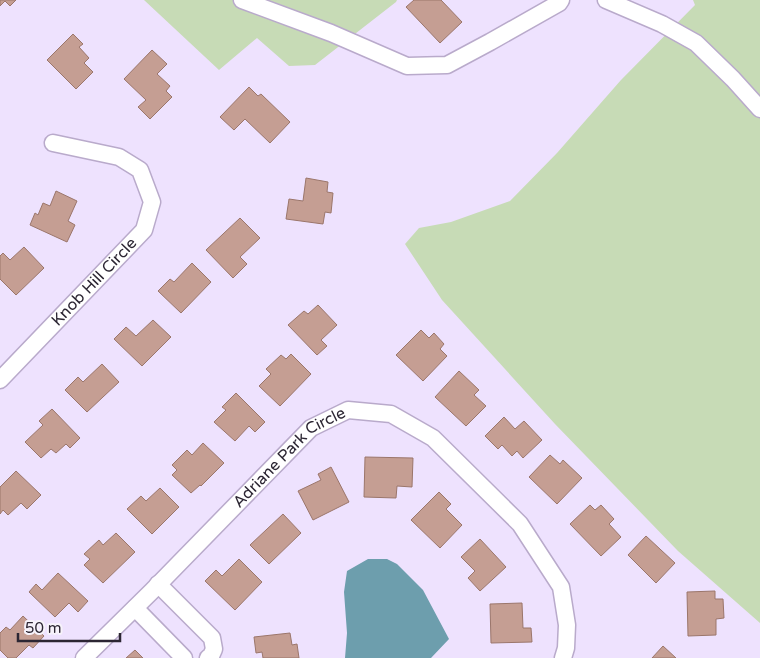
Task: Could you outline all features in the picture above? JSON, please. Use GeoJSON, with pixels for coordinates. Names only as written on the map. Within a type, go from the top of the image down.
{"type":"FeatureCollection","features":[{"type":"Feature","properties":{"kind":"street"},"geometry":{"type":"LineString","coordinates":[[242,0],[407,66],[447,65],[561,0]]}},
{"type":"Feature","properties":{"kind":"street"},"geometry":{"type":"LineString","coordinates":[[606,0],[662,24],[696,43],[733,79],[760,109]]}},
{"type":"Feature","properties":{"kind":"street","name":"Knob Hill Circle"},"geometry":{"type":"LineString","coordinates":[[0,380],[144,230],[152,202],[140,170],[119,158],[53,143]]}},
{"type":"Feature","properties":{"kind":"street","name":"Adriane Park Circle"},"geometry":{"type":"LineString","coordinates":[[84,658],[311,428],[348,410],[391,414],[433,438],[520,524],[561,588],[567,625],[566,648],[563,658]]}},
{"type":"Feature","properties":{"kind":"street"},"geometry":{"type":"LineString","coordinates":[[158,584],[212,638],[214,649],[208,658]]}},
{"type":"Feature","properties":{"kind":"street"},"geometry":{"type":"LineString","coordinates":[[135,608],[184,658]]}},
{"type":"Feature","properties":{"kind":"green space"},"geometry":{"type":"Polygon","coordinates":[[[144,0],[397,0],[315,65],[289,66],[257,38],[219,70],[144,0]]]}},
{"type":"Feature","properties":{"kind":"green space"},"geometry":{"type":"Polygon","coordinates":[[[693,0],[760,0],[760,623],[678,551],[555,424],[442,300],[405,244],[419,228],[451,222],[510,201],[557,153],[621,80],[695,5],[693,0]]]}},
{"type":"Feature","properties":{"kind":"water"},"geometry":{"type":"Polygon","coordinates":[[[368,559],[387,559],[397,564],[423,590],[449,639],[431,658],[345,658],[347,633],[344,592],[347,571],[368,559]]]}},
{"type":"Feature","properties":{"kind":"building"},"geometry":{"type":"Polygon","coordinates":[[[0,0],[16,0],[10,6],[5,1],[0,6],[0,0]]]}},
{"type":"Feature","properties":{"kind":"building"},"geometry":{"type":"Polygon","coordinates":[[[414,0],[441,0],[462,22],[440,43],[406,7],[414,0]]]}},
{"type":"Feature","properties":{"kind":"building"},"geometry":{"type":"Polygon","coordinates":[[[73,34],[83,44],[79,47],[89,58],[84,63],[93,72],[76,89],[47,60],[73,34]]]}},
{"type":"Feature","properties":{"kind":"building"},"geometry":{"type":"Polygon","coordinates":[[[152,50],[167,64],[157,74],[170,86],[166,91],[172,97],[150,119],[138,107],[146,100],[124,79],[152,50]]]}},
{"type":"Feature","properties":{"kind":"building"},"geometry":{"type":"Polygon","coordinates":[[[249,87],[258,96],[261,94],[290,122],[270,143],[245,119],[234,130],[220,117],[249,87]]]}},
{"type":"Feature","properties":{"kind":"building"},"geometry":{"type":"Polygon","coordinates":[[[306,178],[328,182],[327,192],[333,193],[331,213],[325,212],[323,224],[286,219],[289,199],[303,201],[306,178]]]}},
{"type":"Feature","properties":{"kind":"building"},"geometry":{"type":"Polygon","coordinates":[[[56,191],[77,201],[68,221],[75,225],[67,242],[30,225],[35,213],[38,215],[43,203],[50,206],[56,191]]]}},
{"type":"Feature","properties":{"kind":"building"},"geometry":{"type":"Polygon","coordinates":[[[240,218],[260,238],[240,257],[247,264],[233,278],[206,250],[240,218]]]}},
{"type":"Feature","properties":{"kind":"building"},"geometry":{"type":"Polygon","coordinates":[[[24,247],[44,268],[16,295],[0,279],[0,256],[3,253],[10,260],[24,247]]]}},
{"type":"Feature","properties":{"kind":"building"},"geometry":{"type":"Polygon","coordinates":[[[192,263],[211,282],[181,313],[158,291],[170,279],[174,282],[192,263]]]}},
{"type":"Feature","properties":{"kind":"building"},"geometry":{"type":"Polygon","coordinates":[[[318,305],[337,325],[321,340],[327,346],[317,355],[288,325],[304,311],[308,314],[318,305]]]}},
{"type":"Feature","properties":{"kind":"building"},"geometry":{"type":"Polygon","coordinates":[[[153,320],[171,337],[142,366],[114,339],[126,327],[136,336],[153,320]]]}},
{"type":"Feature","properties":{"kind":"building"},"geometry":{"type":"Polygon","coordinates":[[[421,330],[429,338],[434,333],[444,344],[440,349],[447,356],[423,381],[396,355],[421,330]]]}},
{"type":"Feature","properties":{"kind":"building"},"geometry":{"type":"Polygon","coordinates":[[[291,354],[311,374],[280,406],[259,386],[271,374],[266,369],[281,355],[286,359],[291,354]]]}},
{"type":"Feature","properties":{"kind":"building"},"geometry":{"type":"Polygon","coordinates":[[[102,364],[119,382],[87,412],[65,390],[78,377],[83,382],[102,364]]]}},
{"type":"Feature","properties":{"kind":"building"},"geometry":{"type":"Polygon","coordinates":[[[459,371],[479,390],[474,395],[486,406],[466,426],[435,397],[459,371]]]}},
{"type":"Feature","properties":{"kind":"building"},"geometry":{"type":"Polygon","coordinates":[[[236,393],[265,422],[255,432],[249,426],[235,441],[214,422],[226,410],[222,407],[236,393]]]}},
{"type":"Feature","properties":{"kind":"building"},"geometry":{"type":"Polygon","coordinates":[[[52,409],[80,438],[70,448],[66,444],[56,453],[51,449],[41,458],[25,442],[43,425],[39,421],[52,409]]]}},
{"type":"Feature","properties":{"kind":"building"},"geometry":{"type":"Polygon","coordinates":[[[504,417],[515,429],[524,421],[542,440],[523,458],[517,451],[512,456],[502,445],[498,449],[485,436],[504,417]]]}},
{"type":"Feature","properties":{"kind":"building"},"geometry":{"type":"Polygon","coordinates":[[[203,443],[224,463],[201,486],[191,493],[172,475],[177,470],[172,465],[187,450],[192,455],[203,443]]]}},
{"type":"Feature","properties":{"kind":"building"},"geometry":{"type":"Polygon","coordinates":[[[550,455],[560,464],[563,460],[582,478],[557,504],[529,477],[550,455]]]}},
{"type":"Feature","properties":{"kind":"building"},"geometry":{"type":"Polygon","coordinates":[[[365,457],[413,458],[412,487],[397,486],[396,498],[364,497],[365,457]]]}},
{"type":"Feature","properties":{"kind":"building"},"geometry":{"type":"Polygon","coordinates":[[[331,467],[349,502],[313,520],[298,491],[321,480],[318,474],[331,467]]]}},
{"type":"Feature","properties":{"kind":"building"},"geometry":{"type":"Polygon","coordinates":[[[16,471],[41,495],[27,509],[21,503],[8,515],[3,510],[0,514],[0,487],[16,471]]]}},
{"type":"Feature","properties":{"kind":"building"},"geometry":{"type":"Polygon","coordinates":[[[160,488],[179,507],[152,534],[127,509],[141,496],[146,501],[160,488]]]}},
{"type":"Feature","properties":{"kind":"building"},"geometry":{"type":"Polygon","coordinates":[[[439,492],[451,504],[446,509],[462,525],[440,548],[411,520],[439,492]]]}},
{"type":"Feature","properties":{"kind":"building"},"geometry":{"type":"Polygon","coordinates":[[[590,505],[595,510],[601,505],[614,519],[609,524],[621,537],[601,556],[570,524],[590,505]]]}},
{"type":"Feature","properties":{"kind":"building"},"geometry":{"type":"Polygon","coordinates":[[[283,514],[301,533],[269,564],[250,545],[283,514]]]}},
{"type":"Feature","properties":{"kind":"building"},"geometry":{"type":"Polygon","coordinates":[[[116,533],[135,552],[103,583],[84,565],[90,559],[84,554],[99,540],[103,545],[116,533]]]}},
{"type":"Feature","properties":{"kind":"building"},"geometry":{"type":"Polygon","coordinates":[[[646,536],[675,563],[656,583],[628,555],[646,536]]]}},
{"type":"Feature","properties":{"kind":"building"},"geometry":{"type":"Polygon","coordinates":[[[480,539],[506,567],[480,591],[468,578],[475,571],[461,557],[480,539]]]}},
{"type":"Feature","properties":{"kind":"building"},"geometry":{"type":"Polygon","coordinates":[[[239,559],[262,582],[235,610],[205,581],[216,570],[222,576],[239,559]]]}},
{"type":"Feature","properties":{"kind":"building"},"geometry":{"type":"Polygon","coordinates":[[[58,573],[88,601],[78,612],[69,603],[55,617],[29,592],[36,584],[42,590],[58,573]]]}},
{"type":"Feature","properties":{"kind":"building"},"geometry":{"type":"Polygon","coordinates":[[[715,591],[715,599],[723,599],[724,618],[716,619],[716,635],[688,636],[687,592],[715,591]]]}},
{"type":"Feature","properties":{"kind":"building"},"geometry":{"type":"Polygon","coordinates":[[[522,603],[523,628],[531,628],[532,642],[491,643],[490,604],[522,603]]]}},
{"type":"Feature","properties":{"kind":"building"},"geometry":{"type":"Polygon","coordinates":[[[23,616],[44,636],[33,648],[29,645],[16,658],[8,658],[0,650],[0,633],[6,627],[10,630],[23,616]]]}},
{"type":"Feature","properties":{"kind":"building"},"geometry":{"type":"Polygon","coordinates":[[[290,633],[292,645],[297,644],[299,658],[263,658],[262,652],[256,653],[254,637],[290,633]]]}},
{"type":"Feature","properties":{"kind":"building"},"geometry":{"type":"Polygon","coordinates":[[[663,646],[676,658],[652,658],[663,646]]]}},
{"type":"Feature","properties":{"kind":"building"},"geometry":{"type":"Polygon","coordinates":[[[135,650],[143,658],[126,658],[135,650]]]}}]}
